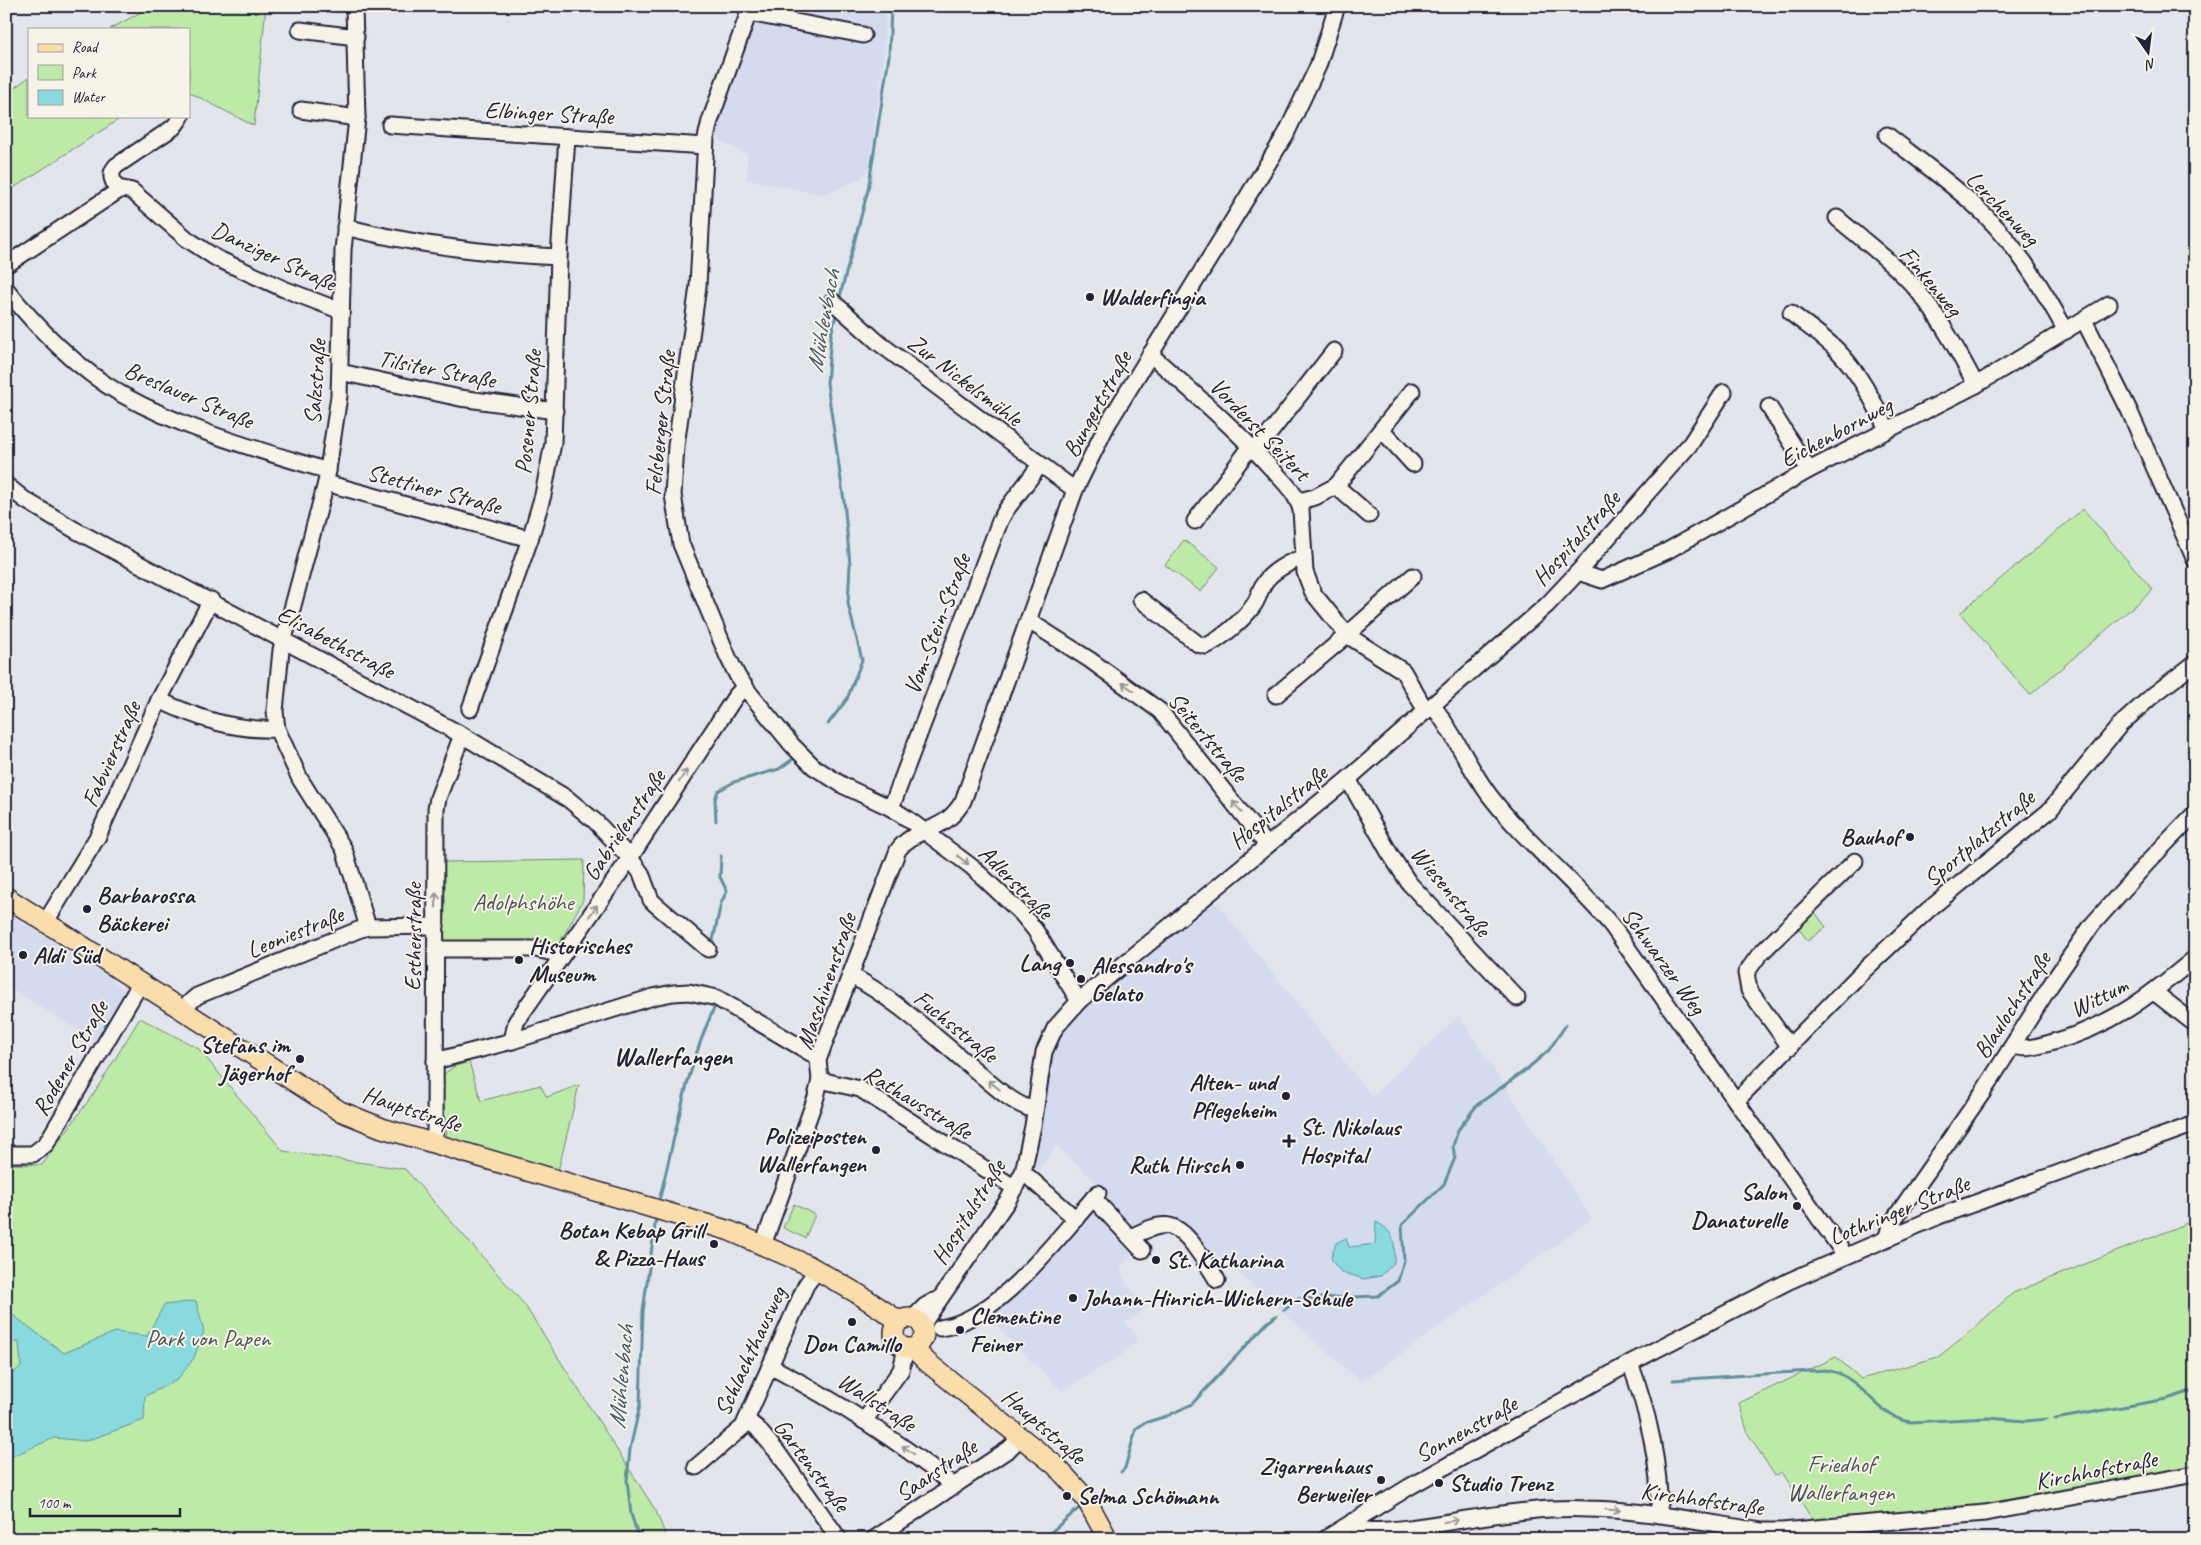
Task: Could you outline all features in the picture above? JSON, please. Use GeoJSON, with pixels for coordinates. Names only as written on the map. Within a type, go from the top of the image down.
{"type":"FeatureCollection","features":[{"type":"Feature","properties":{"kind":"main road","name":"Hauptstraße"},"geometry":{"type":"LineString","coordinates":[[6,897],[340,1111],[382,1128],[700,1221],[763,1244],[817,1270],[842,1285],[856,1301],[914,1332],[932,1364],[1055,1465],[1089,1503],[1108,1539]]}},
{"type":"Feature","properties":{"kind":"street","name":"Salzstraße"},"geometry":{"type":"LineString","coordinates":[[277,729],[275,710],[283,639],[327,477],[337,412],[345,227],[357,120],[354,6]]}},
{"type":"Feature","properties":{"kind":"street","name":"Bungertstraße"},"geometry":{"type":"LineString","coordinates":[[924,830],[948,819],[963,801],[1075,490],[1107,425],[1286,134],[1318,66],[1338,6]]}},
{"type":"Feature","properties":{"kind":"street","name":"Felsberger Straße"},"geometry":{"type":"LineString","coordinates":[[863,35],[750,10],[710,121],[705,146],[698,286],[676,446],[673,495],[678,528],[688,564],[728,657],[744,686],[792,745],[814,767],[844,786],[891,808],[924,830]]}},
{"type":"Feature","properties":{"kind":"street"},"geometry":{"type":"LineString","coordinates":[[300,30],[356,37]]}},
{"type":"Feature","properties":{"kind":"street"},"geometry":{"type":"LineString","coordinates":[[301,110],[357,120]]}},
{"type":"Feature","properties":{"kind":"street"},"geometry":{"type":"LineString","coordinates":[[6,265],[118,191],[111,177],[116,166],[174,127],[180,118]]}},
{"type":"Feature","properties":{"kind":"street","name":"Elbinger Straße"},"geometry":{"type":"LineString","coordinates":[[390,126],[705,146]]}},
{"type":"Feature","properties":{"kind":"street","name":"Lerchenweg"},"geometry":{"type":"LineString","coordinates":[[1887,135],[1948,183],[1991,221],[2038,280],[2066,330]]}},
{"type":"Feature","properties":{"kind":"street","name":"Posener Straße"},"geometry":{"type":"LineString","coordinates":[[470,709],[530,539],[548,471],[553,443],[559,257],[567,137]]}},
{"type":"Feature","properties":{"kind":"street","name":"Danziger Straße"},"geometry":{"type":"LineString","coordinates":[[118,191],[123,189],[132,191],[187,239],[216,258],[276,285],[341,310]]}},
{"type":"Feature","properties":{"kind":"street","name":"Finkenweg"},"geometry":{"type":"LineString","coordinates":[[1836,218],[1899,271],[1917,290],[1949,336],[1976,386]]}},
{"type":"Feature","properties":{"kind":"street"},"geometry":{"type":"LineString","coordinates":[[345,227],[422,244],[472,252],[559,257]]}},
{"type":"Feature","properties":{"kind":"street","name":"Breslauer Straße"},"geometry":{"type":"LineString","coordinates":[[6,289],[33,320],[60,346],[120,393],[166,415],[327,477]]}},
{"type":"Feature","properties":{"kind":"street","name":"Eichenbornweg"},"geometry":{"type":"LineString","coordinates":[[1578,572],[1602,580],[1610,578],[1698,534],[1809,470],[1887,429],[1976,386],[2109,304]]}},
{"type":"Feature","properties":{"kind":"street","name":"Zur Nickelsmühle"},"geometry":{"type":"LineString","coordinates":[[837,306],[878,343],[1075,490]]}},
{"type":"Feature","properties":{"kind":"street"},"geometry":{"type":"LineString","coordinates":[[1791,313],[1827,341],[1842,356],[1865,388],[1887,429]]}},
{"type":"Feature","properties":{"kind":"street"},"geometry":{"type":"LineString","coordinates":[[2084,320],[2143,442],[2195,560]]}},
{"type":"Feature","properties":{"kind":"street"},"geometry":{"type":"LineString","coordinates":[[1195,521],[1246,453],[1254,449],[1266,438],[1334,351]]}},
{"type":"Feature","properties":{"kind":"street","name":"Vorderst Seitert"},"geometry":{"type":"LineString","coordinates":[[1150,354],[1244,437],[1299,501],[1305,572],[1313,593],[1347,635],[1403,671],[1430,708]]}},
{"type":"Feature","properties":{"kind":"street","name":"Tilsiter Straße"},"geometry":{"type":"LineString","coordinates":[[340,372],[460,398],[555,411]]}},
{"type":"Feature","properties":{"kind":"street"},"geometry":{"type":"LineString","coordinates":[[1299,501],[1315,497],[1336,486],[1412,391]]}},
{"type":"Feature","properties":{"kind":"street","name":"Hospitalstraße"},"geometry":{"type":"LineString","coordinates":[[864,1421],[901,1370],[914,1332],[940,1298],[1015,1188],[1030,1147],[1040,1068],[1048,1041],[1059,1023],[1079,1001],[1348,779],[1525,625],[1578,572],[1691,443],[1724,392]]}},
{"type":"Feature","properties":{"kind":"street"},"geometry":{"type":"LineString","coordinates":[[1769,406],[1809,470]]}},
{"type":"Feature","properties":{"kind":"street"},"geometry":{"type":"LineString","coordinates":[[1382,430],[1412,464]]}},
{"type":"Feature","properties":{"kind":"street","name":"Vom-Stein-Straße"},"geometry":{"type":"LineString","coordinates":[[891,808],[1000,521],[1040,464]]}},
{"type":"Feature","properties":{"kind":"street","name":"Stettiner Straße"},"geometry":{"type":"LineString","coordinates":[[327,477],[530,539]]}},
{"type":"Feature","properties":{"kind":"street","name":"Elisabethstraße"},"geometry":{"type":"LineString","coordinates":[[6,485],[25,500],[75,530],[211,600],[462,735],[568,799],[596,822],[630,858],[641,873],[651,900],[708,949]]}},
{"type":"Feature","properties":{"kind":"street"},"geometry":{"type":"LineString","coordinates":[[1336,486],[1369,515]]}},
{"type":"Feature","properties":{"kind":"street"},"geometry":{"type":"LineString","coordinates":[[1141,600],[1198,644],[1206,646],[1248,614],[1255,604],[1264,582],[1294,559],[1304,558]]}},
{"type":"Feature","properties":{"kind":"street"},"geometry":{"type":"LineString","coordinates":[[1276,695],[1413,576]]}},
{"type":"Feature","properties":{"kind":"street","name":"Fabvierstraße"},"geometry":{"type":"LineString","coordinates":[[45,923],[98,836],[159,700],[211,600]]}},
{"type":"Feature","properties":{"kind":"street","name":"Seitertstraße"},"geometry":{"type":"LineString","coordinates":[[1029,621],[1090,660],[1160,711],[1267,845]]}},
{"type":"Feature","properties":{"kind":"street","name":"Sportplatzstraße"},"geometry":{"type":"LineString","coordinates":[[1736,1101],[1859,975],[1928,910],[2049,811],[2120,725],[2152,696],[2195,663]]}},
{"type":"Feature","properties":{"kind":"street","name":"Gabrielenstraße"},"geometry":{"type":"LineString","coordinates":[[512,1041],[516,1022],[630,858],[744,686]]}},
{"type":"Feature","properties":{"kind":"street"},"geometry":{"type":"LineString","coordinates":[[159,700],[216,723],[252,729],[277,729],[300,779],[344,849],[368,928]]}},
{"type":"Feature","properties":{"kind":"street","name":"Schwarzer Weg"},"geometry":{"type":"LineString","coordinates":[[1430,708],[1489,794],[1523,834],[1581,891],[1612,926],[1845,1256]]}},
{"type":"Feature","properties":{"kind":"street","name":"Estherstraße"},"geometry":{"type":"LineString","coordinates":[[435,1144],[438,798],[462,735]]}},
{"type":"Feature","properties":{"kind":"street","name":"Wiesenstraße"},"geometry":{"type":"LineString","coordinates":[[1348,779],[1390,854],[1409,883],[1517,998]]}},
{"type":"Feature","properties":{"kind":"street","name":"Blaulochstraße"},"geometry":{"type":"LineString","coordinates":[[1887,1237],[1890,1225],[1950,1141],[2092,925],[2147,862],[2195,813]]}},
{"type":"Feature","properties":{"kind":"street","name":"Maschinenstraße"},"geometry":{"type":"LineString","coordinates":[[763,1244],[811,1115],[820,1080],[818,1060],[898,850],[904,843],[924,830]]}},
{"type":"Feature","properties":{"kind":"street","name":"Adlerstraße"},"geometry":{"type":"LineString","coordinates":[[924,830],[972,868],[1021,913],[1035,930],[1079,1001]]}},
{"type":"Feature","properties":{"kind":"street"},"geometry":{"type":"LineString","coordinates":[[1790,1047],[1749,990],[1746,974],[1759,955],[1855,861]]}},
{"type":"Feature","properties":{"kind":"street","name":"Leoniestraße"},"geometry":{"type":"LineString","coordinates":[[181,1010],[196,996],[343,936],[368,928],[436,926]]}},
{"type":"Feature","properties":{"kind":"street"},"geometry":{"type":"LineString","coordinates":[[436,949],[536,949],[562,955]]}},
{"type":"Feature","properties":{"kind":"street","name":"Wittum"},"geometry":{"type":"LineString","coordinates":[[2013,1045],[2018,1048],[2028,1048],[2088,1030],[2124,1013],[2154,992],[2195,958]]}},
{"type":"Feature","properties":{"kind":"street","name":"Fuchsstraße"},"geometry":{"type":"LineString","coordinates":[[850,975],[882,995],[996,1087],[1022,1105],[1035,1110]]}},
{"type":"Feature","properties":{"kind":"street","name":"Rodener Straße"},"geometry":{"type":"LineString","coordinates":[[6,1154],[33,1154],[46,1144],[140,984]]}},
{"type":"Feature","properties":{"kind":"street"},"geometry":{"type":"LineString","coordinates":[[435,1061],[512,1041],[653,998],[673,993],[689,992],[717,998],[814,1055],[818,1060]]}},
{"type":"Feature","properties":{"kind":"street"},"geometry":{"type":"LineString","coordinates":[[2154,992],[2195,1024]]}},
{"type":"Feature","properties":{"kind":"street","name":"Rathausstraße"},"geometry":{"type":"LineString","coordinates":[[820,1080],[860,1089],[1015,1188]]}},
{"type":"Feature","properties":{"kind":"street","name":"Lothringer Straße"},"geometry":{"type":"LineString","coordinates":[[1630,1363],[1752,1299],[1887,1237],[2025,1184],[2195,1124]]}},
{"type":"Feature","properties":{"kind":"street"},"geometry":{"type":"LineString","coordinates":[[1022,1172],[1076,1219]]}},
{"type":"Feature","properties":{"kind":"street"},"geometry":{"type":"LineString","coordinates":[[914,1332],[962,1324],[1003,1294],[1044,1256],[1095,1196],[1142,1250]]}},
{"type":"Feature","properties":{"kind":"street"},"geometry":{"type":"LineString","coordinates":[[1131,1237],[1156,1226],[1176,1227],[1185,1233],[1217,1280]]}},
{"type":"Feature","properties":{"kind":"street","name":"Schlachthausweg"},"geometry":{"type":"LineString","coordinates":[[696,1467],[738,1433],[747,1420],[806,1285],[817,1270]]}},
{"type":"Feature","properties":{"kind":"street"},"geometry":{"type":"LineString","coordinates":[[1630,1363],[1642,1396],[1651,1441],[1658,1483],[1659,1516]]}},
{"type":"Feature","properties":{"kind":"street","name":"Sonnenstraße"},"geometry":{"type":"LineString","coordinates":[[1325,1539],[1409,1487],[1630,1363]]}},
{"type":"Feature","properties":{"kind":"street","name":"Wallstraße"},"geometry":{"type":"LineString","coordinates":[[770,1366],[818,1391],[889,1437],[953,1485]]}},
{"type":"Feature","properties":{"kind":"street","name":"Gartenstraße"},"geometry":{"type":"LineString","coordinates":[[747,1420],[757,1428],[773,1447],[839,1539]]}},
{"type":"Feature","properties":{"kind":"street","name":"Saarstraße"},"geometry":{"type":"LineString","coordinates":[[874,1539],[1009,1449],[1021,1437]]}},
{"type":"Feature","properties":{"kind":"street","name":"Kirchhofstraße"},"geometry":{"type":"LineString","coordinates":[[1353,1521],[1358,1527],[1375,1530],[1416,1527],[1547,1510],[1608,1509],[1761,1531],[1834,1527],[1985,1513],[2195,1474]]}},
{"type":"Feature","properties":{"kind":"shaded area"},"geometry":{"type":"Polygon","coordinates":[[[744,6],[886,6],[884,57],[869,168],[862,178],[822,195],[747,179],[747,155],[703,131],[744,6]]]}},
{"type":"Feature","properties":{"kind":"shaded area","name":"St. Nikolaus Hospital"},"geometry":{"type":"Polygon","coordinates":[[[1214,900],[1372,1096],[1459,1016],[1592,1219],[1361,1382],[1240,1274],[1208,1251],[1170,1212],[1162,1219],[1138,1228],[1133,1227],[1103,1196],[1106,1192],[1057,1146],[1038,1170],[1032,1164],[1038,1136],[1047,1062],[1058,1035],[1082,1003],[1214,900]]]}},
{"type":"Feature","properties":{"kind":"shaded area"},"geometry":{"type":"Polygon","coordinates":[[[6,912],[110,978],[123,989],[125,995],[96,1041],[6,986],[6,912]]]}},
{"type":"Feature","properties":{"kind":"shaded area","name":"Johann-Hinrich-Wichern-Schule"},"geometry":{"type":"Polygon","coordinates":[[[1095,1207],[1132,1256],[1121,1267],[1122,1277],[1148,1307],[1126,1323],[1139,1339],[1120,1356],[1062,1391],[988,1318],[1095,1207]]]}},
{"type":"Feature","properties":{"kind":"green space"},"geometry":{"type":"Polygon","coordinates":[[[152,6],[266,6],[254,126],[190,93],[190,28],[112,28],[152,6]]]}},
{"type":"Feature","properties":{"kind":"green space"},"geometry":{"type":"Polygon","coordinates":[[[28,78],[28,118],[121,118],[6,193],[6,94],[28,78]]]}},
{"type":"Feature","properties":{"kind":"green space"},"geometry":{"type":"Polygon","coordinates":[[[2083,509],[2153,590],[2030,695],[1960,613],[2083,509]]]}},
{"type":"Feature","properties":{"kind":"green space"},"geometry":{"type":"Polygon","coordinates":[[[1184,540],[1219,567],[1201,592],[1165,565],[1184,540]]]}},
{"type":"Feature","properties":{"kind":"green space","name":"Adolphshöhe"},"geometry":{"type":"Polygon","coordinates":[[[584,860],[583,900],[557,948],[550,944],[450,944],[442,938],[444,862],[584,860]]]}},
{"type":"Feature","properties":{"kind":"green space"},"geometry":{"type":"Polygon","coordinates":[[[1814,911],[1826,927],[1808,941],[1797,926],[1814,911]]]}},
{"type":"Feature","properties":{"kind":"green space","name":"Park von Papen"},"geometry":{"type":"Polygon","coordinates":[[[140,1018],[198,1048],[283,1151],[405,1169],[524,1304],[656,1511],[667,1539],[6,1539],[6,1164],[42,1165],[96,1090],[140,1018]]]}},
{"type":"Feature","properties":{"kind":"green space"},"geometry":{"type":"Polygon","coordinates":[[[469,1062],[481,1101],[540,1085],[547,1097],[579,1085],[558,1171],[447,1139],[442,1090],[444,1074],[455,1066],[469,1062]]]}},
{"type":"Feature","properties":{"kind":"green space"},"geometry":{"type":"Polygon","coordinates":[[[794,1204],[815,1215],[805,1238],[783,1228],[794,1204]]]}},
{"type":"Feature","properties":{"kind":"green space","name":"Friedhof Wallerfangen"},"geometry":{"type":"Polygon","coordinates":[[[2195,1218],[2195,1468],[2076,1491],[2070,1488],[1985,1504],[1983,1507],[1814,1522],[1782,1472],[1775,1476],[1748,1434],[1739,1403],[1836,1357],[1861,1379],[1938,1357],[2013,1293],[2183,1225],[2195,1218]]]}},
{"type":"Feature","properties":{"kind":"water"},"geometry":{"type":"Polygon","coordinates":[[[1376,1222],[1391,1234],[1394,1244],[1394,1263],[1381,1276],[1364,1279],[1341,1272],[1331,1258],[1336,1243],[1346,1238],[1349,1247],[1375,1244],[1376,1222]]]}},
{"type":"Feature","properties":{"kind":"water"},"geometry":{"type":"Polygon","coordinates":[[[196,1301],[204,1331],[194,1358],[177,1380],[145,1396],[144,1420],[86,1441],[54,1438],[6,1459],[6,1378],[21,1367],[19,1342],[6,1342],[6,1310],[64,1353],[115,1332],[147,1336],[164,1305],[196,1301]]]}},
{"type":"Feature","properties":{"kind":"waterway","name":"Mühlenbach"},"geometry":{"type":"LineString","coordinates":[[839,300],[868,190],[889,56],[891,6]]}},
{"type":"Feature","properties":{"kind":"waterway","name":"Mühlenbach"},"geometry":{"type":"LineString","coordinates":[[828,724],[847,699],[862,660],[848,604],[850,564],[844,501],[827,383],[831,335],[837,311]]}},
{"type":"Feature","properties":{"kind":"waterway","name":"Mühlenbach"},"geometry":{"type":"LineString","coordinates":[[716,821],[715,799],[718,791],[734,782],[779,769],[793,759]]}},
{"type":"Feature","properties":{"kind":"waterway","name":"Mühlenbach"},"geometry":{"type":"LineString","coordinates":[[712,945],[721,903],[727,891],[720,877],[721,856]]}},
{"type":"Feature","properties":{"kind":"waterway","name":"Mühlenbach"},"geometry":{"type":"LineString","coordinates":[[660,1197],[690,1076],[705,1029],[715,1006]]}},
{"type":"Feature","properties":{"kind":"waterway"},"geometry":{"type":"LineString","coordinates":[[1284,1310],[1298,1299],[1378,1296],[1398,1281],[1404,1260],[1402,1225],[1444,1184],[1455,1158],[1453,1146],[1458,1130],[1477,1105],[1527,1069],[1549,1050],[1566,1025]]}},
{"type":"Feature","properties":{"kind":"waterway","name":"Mühlenbach"},"geometry":{"type":"LineString","coordinates":[[639,1539],[631,1514],[627,1480],[630,1449],[640,1405],[643,1311],[656,1218]]}},
{"type":"Feature","properties":{"kind":"waterway"},"geometry":{"type":"LineString","coordinates":[[1121,1472],[1125,1468],[1136,1429],[1144,1423],[1167,1416],[1192,1404],[1267,1323],[1276,1316]]}},
{"type":"Feature","properties":{"kind":"waterway"},"geometry":{"type":"LineString","coordinates":[[1673,1380],[1825,1370],[1838,1373],[1850,1379],[1882,1409],[1900,1420],[1911,1422],[1988,1418],[2025,1421],[2047,1419]]}},
{"type":"Feature","properties":{"kind":"waterway"},"geometry":{"type":"LineString","coordinates":[[2055,1419],[2167,1399],[2195,1390]]}},
{"type":"Feature","properties":{"kind":"waterway"},"geometry":{"type":"LineString","coordinates":[[1043,1539],[1078,1509]]}},
{"type":"Feature","properties":{"kind":"place","name":"Walderfingia"},"geometry":{"type":"Point","coordinates":[1090,297]}},
{"type":"Feature","properties":{"kind":"place","name":"Bauhof"},"geometry":{"type":"Point","coordinates":[1910,837]}},
{"type":"Feature","properties":{"kind":"place","name":"Barbarossa Bäckerei"},"geometry":{"type":"Point","coordinates":[87,909]}},
{"type":"Feature","properties":{"kind":"place","name":"Aldi Süd"},"geometry":{"type":"Point","coordinates":[23,955]}},
{"type":"Feature","properties":{"kind":"place","name":"Historisches Museum"},"geometry":{"type":"Point","coordinates":[519,960]}},
{"type":"Feature","properties":{"kind":"place","name":"Lang"},"geometry":{"type":"Point","coordinates":[1070,963]}},
{"type":"Feature","properties":{"kind":"place","name":"Alessandro's Gelato"},"geometry":{"type":"Point","coordinates":[1081,979]}},
{"type":"Feature","properties":{"kind":"place","name":"Stefans im Jägerhof"},"geometry":{"type":"Point","coordinates":[300,1059]}},
{"type":"Feature","properties":{"kind":"place","name":"Alten- und Pflegeheim"},"geometry":{"type":"Point","coordinates":[1286,1096]}},
{"type":"Feature","properties":{"kind":"place","name":"St. Nikolaus Hospital"},"geometry":{"type":"Point","coordinates":[1289,1141]}},
{"type":"Feature","properties":{"kind":"place","name":"Polizeiposten Wallerfangen"},"geometry":{"type":"Point","coordinates":[876,1150]}},
{"type":"Feature","properties":{"kind":"place","name":"Ruth Hirsch"},"geometry":{"type":"Point","coordinates":[1240,1165]}},
{"type":"Feature","properties":{"kind":"place","name":"Salon Danaturelle"},"geometry":{"type":"Point","coordinates":[1797,1206]}},
{"type":"Feature","properties":{"kind":"place","name":"Botan Kebap Grill & Pizza-Haus"},"geometry":{"type":"Point","coordinates":[714,1244]}},
{"type":"Feature","properties":{"kind":"place","name":"St. Katharina"},"geometry":{"type":"Point","coordinates":[1156,1260]}},
{"type":"Feature","properties":{"kind":"place","name":"Johann-Hinrich-Wichern-Schule"},"geometry":{"type":"Point","coordinates":[1073,1298]}},
{"type":"Feature","properties":{"kind":"place","name":"Don Camillo"},"geometry":{"type":"Point","coordinates":[852,1322]}},
{"type":"Feature","properties":{"kind":"place","name":"Clementine Feiner"},"geometry":{"type":"Point","coordinates":[960,1330]}},
{"type":"Feature","properties":{"kind":"place","name":"Zigarrenhaus Berweiler"},"geometry":{"type":"Point","coordinates":[1381,1480]}},
{"type":"Feature","properties":{"kind":"place","name":"Studio Trenz"},"geometry":{"type":"Point","coordinates":[1439,1483]}},
{"type":"Feature","properties":{"kind":"place","name":"Selma Schömann"},"geometry":{"type":"Point","coordinates":[1067,1496]}},
{"type":"Feature","properties":{"kind":"district","name":"Wallerfangen"},"geometry":{"type":"Point","coordinates":[673,1056]}}]}
